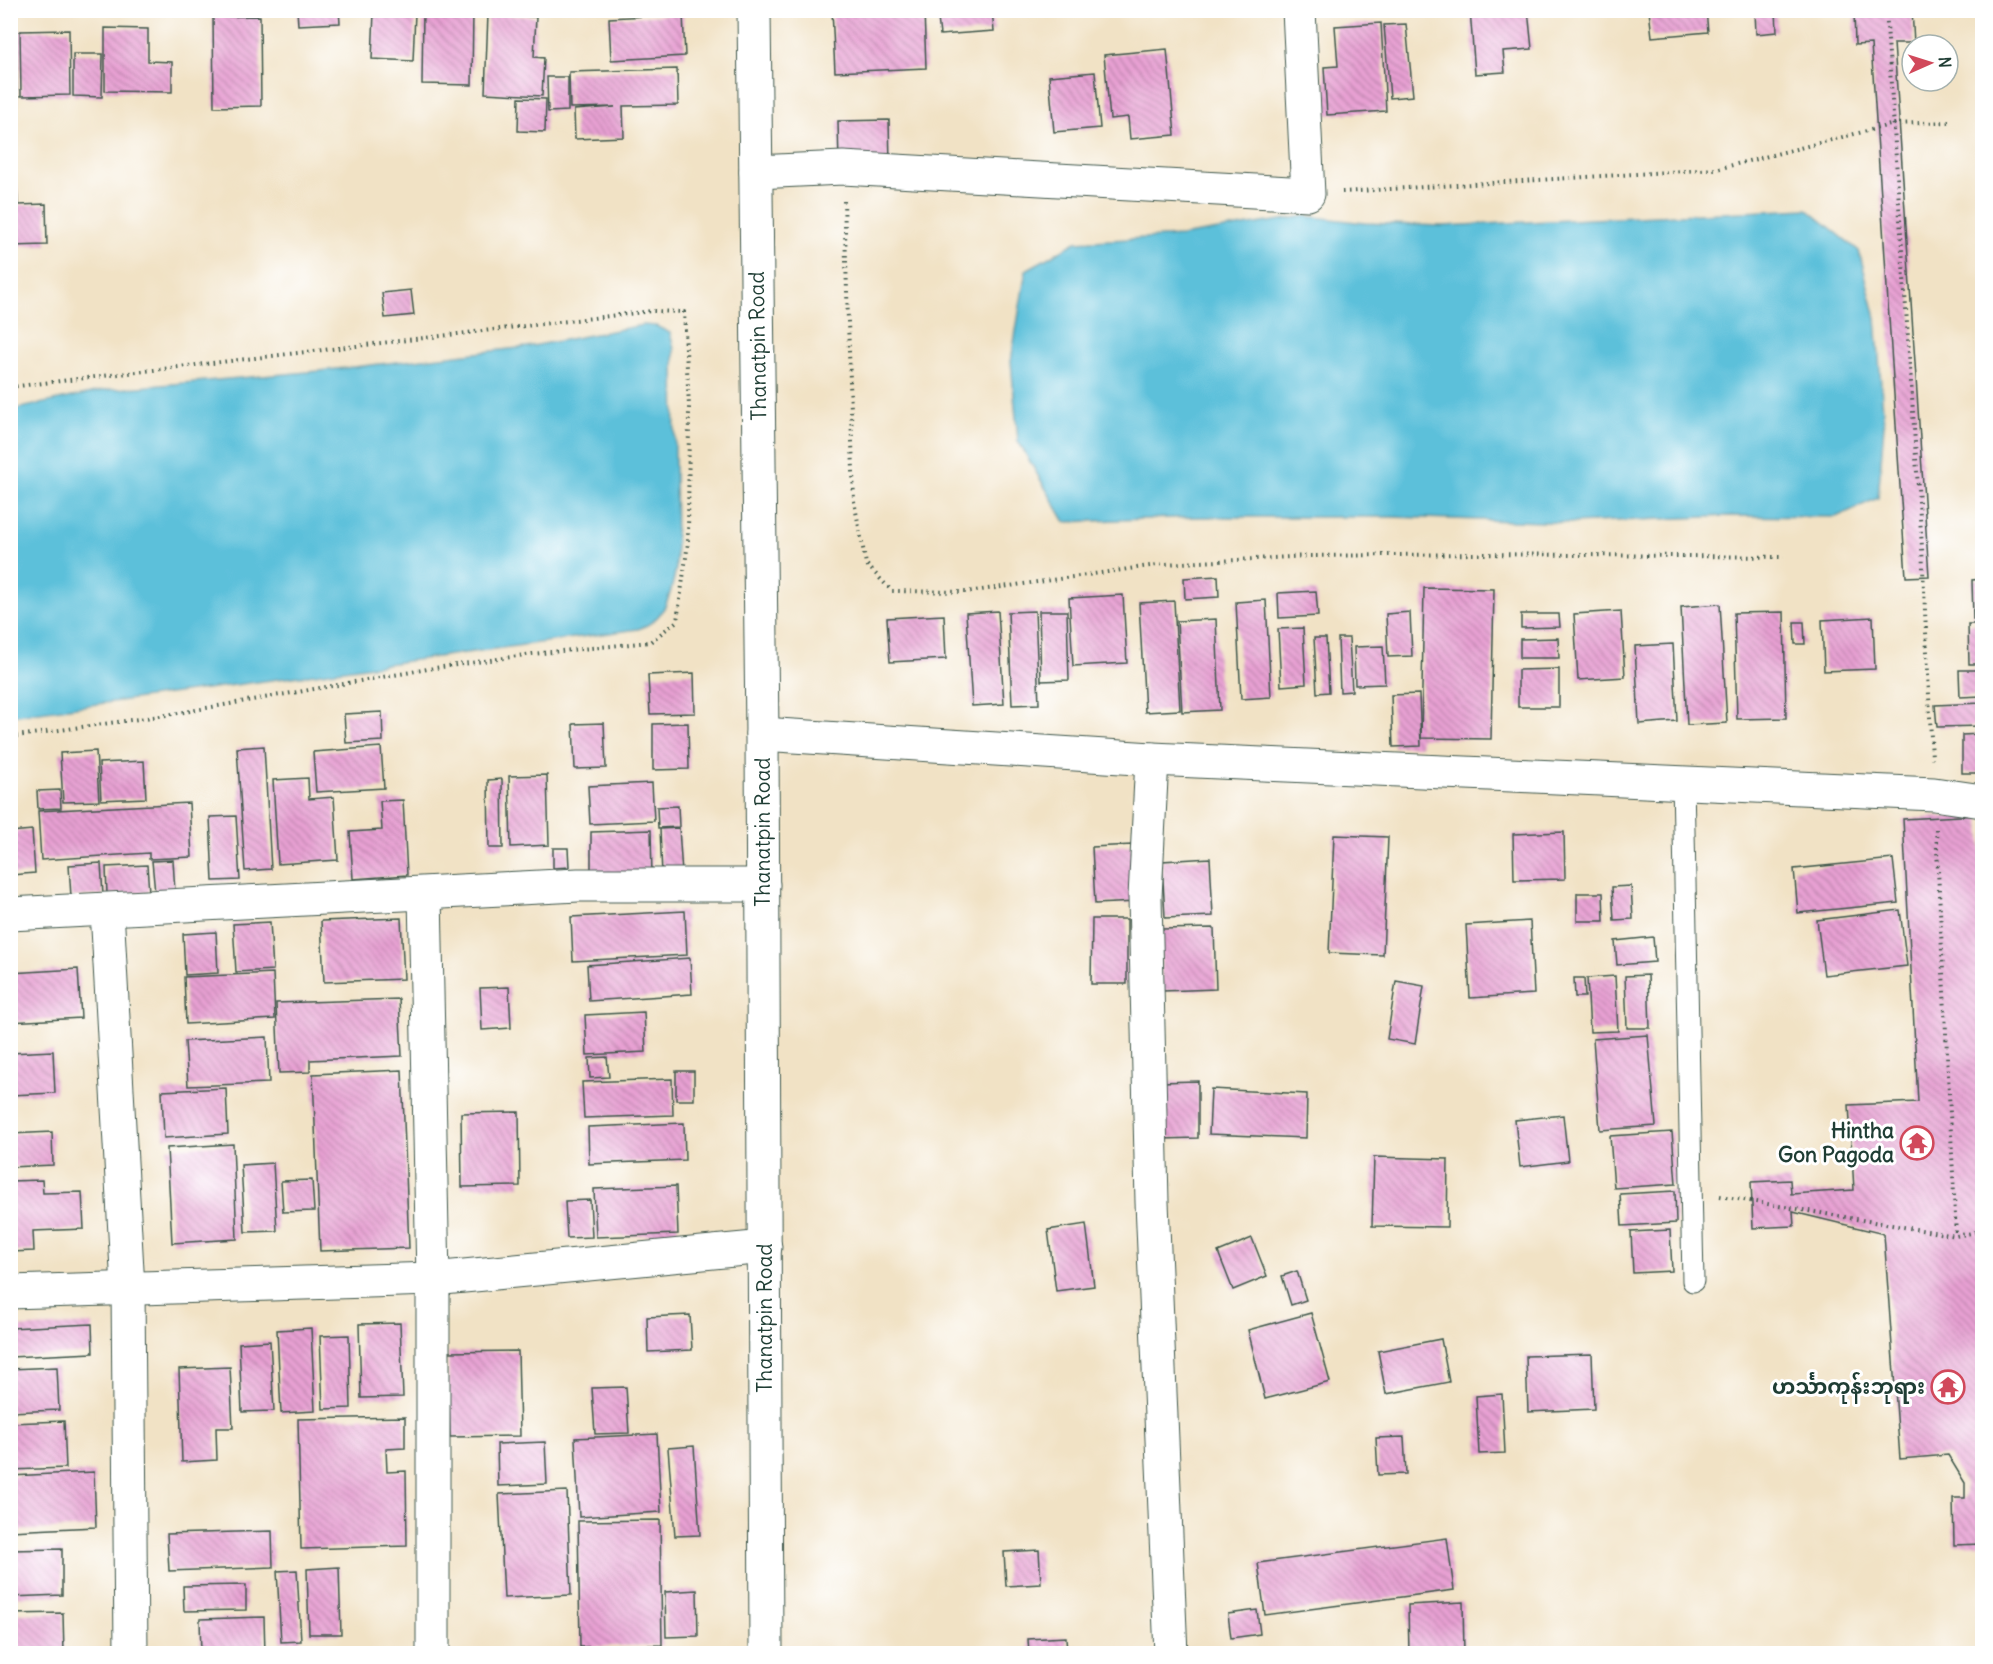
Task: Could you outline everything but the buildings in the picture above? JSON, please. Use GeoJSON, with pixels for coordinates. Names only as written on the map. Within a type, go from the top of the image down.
{"type":"FeatureCollection","features":[{"type":"Feature","properties":{"kind":"street","name":"Thanatpin Road"},"geometry":{"type":"LineString","coordinates":[[754,10],[762,734],[766,1653]]}},
{"type":"Feature","properties":{"kind":"street"},"geometry":{"type":"LineString","coordinates":[[756,172],[843,168],[1308,194],[1299,10]]}},
{"type":"Feature","properties":{"kind":"street"},"geometry":{"type":"LineString","coordinates":[[762,734],[1152,759],[1934,794],[1983,801]]}},
{"type":"Feature","properties":{"kind":"street"},"geometry":{"type":"LineString","coordinates":[[1152,759],[1145,897],[1152,1202],[1171,1653]]}},
{"type":"Feature","properties":{"kind":"street"},"geometry":{"type":"LineString","coordinates":[[10,914],[425,895],[578,885],[763,885]]}},
{"type":"Feature","properties":{"kind":"street"},"geometry":{"type":"LineString","coordinates":[[425,895],[433,1279],[433,1653]]}},
{"type":"Feature","properties":{"kind":"street"},"geometry":{"type":"LineString","coordinates":[[107,910],[128,1288],[131,1653]]}},
{"type":"Feature","properties":{"kind":"street"},"geometry":{"type":"LineString","coordinates":[[10,1292],[433,1279],[765,1247]]}},
{"type":"Feature","properties":{"kind":"lane"},"geometry":{"type":"LineString","coordinates":[[1683,781],[1693,1281]]}},
{"type":"Feature","properties":{"kind":"path"},"geometry":{"type":"LineString","coordinates":[[1886,10],[1922,547],[1956,1236]]}},
{"type":"Feature","properties":{"kind":"path"},"geometry":{"type":"LineString","coordinates":[[1308,194],[1717,169],[1894,124],[1949,122]]}},
{"type":"Feature","properties":{"kind":"path"},"geometry":{"type":"LineString","coordinates":[[843,168],[854,501],[866,564],[892,591],[967,592],[1164,564],[1308,556],[1477,554],[1784,557]]}},
{"type":"Feature","properties":{"kind":"path"},"geometry":{"type":"LineString","coordinates":[[10,387],[652,311],[684,312],[689,406],[688,543],[677,621],[650,642],[532,654],[428,669],[167,715],[10,737]]}},
{"type":"Feature","properties":{"kind":"path"},"geometry":{"type":"LineString","coordinates":[[1693,1192],[1956,1236],[1983,1231]]}},
{"type":"Feature","properties":{"kind":"water"},"geometry":{"type":"Polygon","coordinates":[[[1807,209],[1859,251],[1876,318],[1884,425],[1878,498],[1836,517],[1728,516],[1572,523],[1391,517],[1198,517],[1065,522],[1018,441],[1011,361],[1026,270],[1076,242],[1181,236],[1306,216],[1365,223],[1442,226],[1807,209]]]}},
{"type":"Feature","properties":{"kind":"water"},"geometry":{"type":"Polygon","coordinates":[[[643,325],[656,326],[670,333],[674,349],[676,568],[666,605],[661,613],[647,625],[638,629],[11,716],[11,410],[105,390],[319,371],[527,347],[643,325]]]}},
{"type":"Feature","properties":{"kind":"place","name":"Hintha Gon Pagoda"},"geometry":{"type":"Point","coordinates":[1917,1143]}},
{"type":"Feature","properties":{"kind":"place","name":"ဟင်္သာကုန်းဘုရား"},"geometry":{"type":"Point","coordinates":[1948,1387]}}]}
